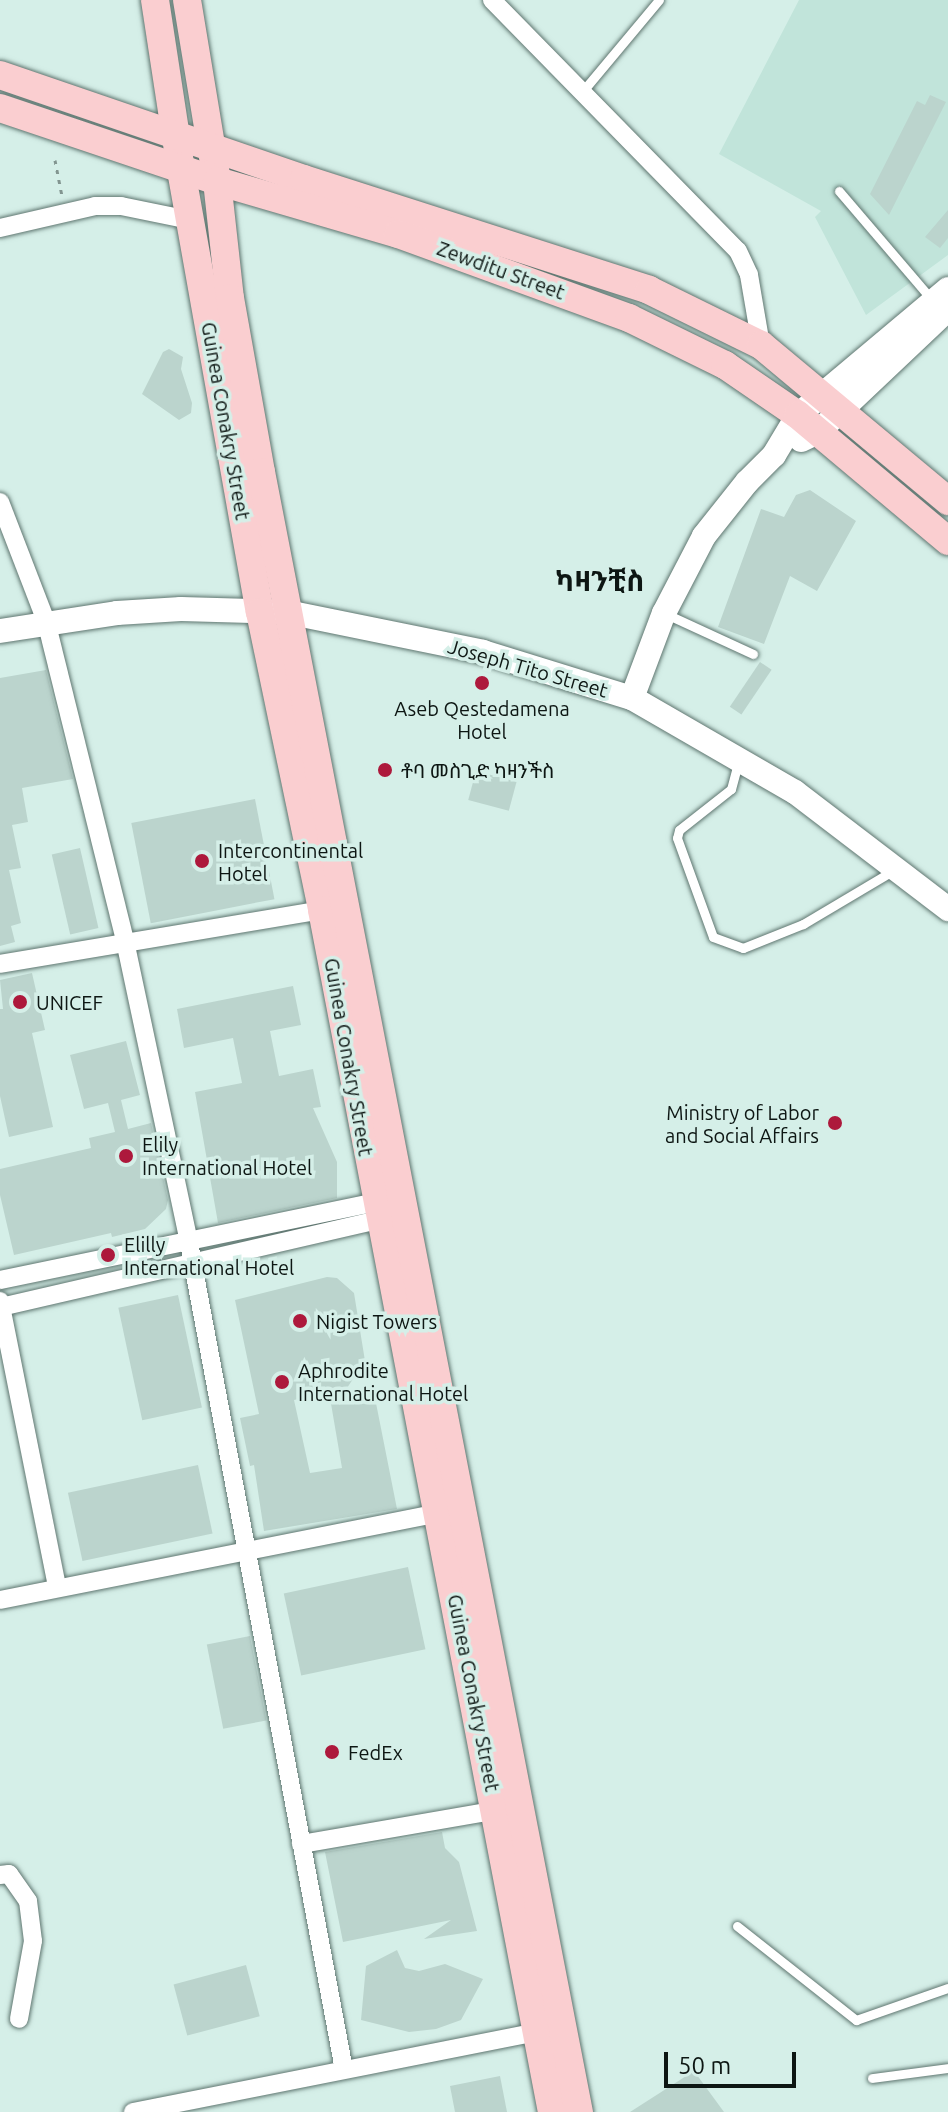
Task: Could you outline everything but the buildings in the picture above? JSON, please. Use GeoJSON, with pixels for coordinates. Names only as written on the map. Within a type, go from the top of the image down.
{"type":"FeatureCollection","features":[{"type":"Feature","properties":{"kind":"main road","name":"Guinea Conakry Street"},"geometry":{"type":"LineString","coordinates":[[155,0],[190,220],[274,612],[438,1446],[487,1652],[534,1958],[537,2032],[552,2112]]}},
{"type":"Feature","properties":{"kind":"main road","name":"Guinea Conakry Street"},"geometry":{"type":"LineString","coordinates":[[187,0],[217,181],[230,298],[274,612],[322,910],[352,1000]]}},
{"type":"Feature","properties":{"kind":"main road","name":"Zewditu Street"},"geometry":{"type":"LineString","coordinates":[[0,75],[212,148],[649,290],[761,345],[948,501]]}},
{"type":"Feature","properties":{"kind":"main road","name":"Zewditu Street"},"geometry":{"type":"LineString","coordinates":[[0,108],[181,170],[398,234],[629,318],[725,365],[808,423],[948,541]]}},
{"type":"Feature","properties":{"kind":"main road"},"geometry":{"type":"LineString","coordinates":[[632,698],[664,613],[704,536],[747,482],[774,455],[943,299]]}},
{"type":"Feature","properties":{"kind":"main road","name":"Joseph Tito Street"},"geometry":{"type":"LineString","coordinates":[[0,631],[46,621],[181,609],[274,612],[483,652],[632,698],[795,792],[948,909]]}},
{"type":"Feature","properties":{"kind":"main road","name":"Guinea Conakry Street"},"geometry":{"type":"LineString","coordinates":[[438,1446],[438,1513],[497,1810],[534,1958],[579,2112]]}},
{"type":"Feature","properties":{"kind":"street"},"geometry":{"type":"LineString","coordinates":[[492,0],[738,251],[749,275],[761,345]]}},
{"type":"Feature","properties":{"kind":"street"},"geometry":{"type":"LineString","coordinates":[[0,228],[95,206],[121,206],[190,220]]}},
{"type":"Feature","properties":{"kind":"street"},"geometry":{"type":"LineString","coordinates":[[0,502],[46,621],[125,941],[189,1243],[344,2070]]}},
{"type":"Feature","properties":{"kind":"street"},"geometry":{"type":"LineString","coordinates":[[0,964],[322,910]]}},
{"type":"Feature","properties":{"kind":"street"},"geometry":{"type":"LineString","coordinates":[[0,1280],[189,1243],[391,1209]]}},
{"type":"Feature","properties":{"kind":"street"},"geometry":{"type":"LineString","coordinates":[[57,1587],[6,1360],[1,1304],[192,1265],[391,1209]]}},
{"type":"Feature","properties":{"kind":"street"},"geometry":{"type":"LineString","coordinates":[[0,1600],[438,1513]]}},
{"type":"Feature","properties":{"kind":"street"},"geometry":{"type":"LineString","coordinates":[[301,1844],[497,1810]]}},
{"type":"Feature","properties":{"kind":"street"},"geometry":{"type":"LineString","coordinates":[[0,1875],[9,1874],[28,1901],[33,1941],[19,2019]]}},
{"type":"Feature","properties":{"kind":"street"},"geometry":{"type":"LineString","coordinates":[[133,2112],[537,2032]]}},
{"type":"Feature","properties":{"kind":"lane"},"geometry":{"type":"LineString","coordinates":[[582,92],[659,0]]}},
{"type":"Feature","properties":{"kind":"lane"},"geometry":{"type":"LineString","coordinates":[[839,191],[943,299]]}},
{"type":"Feature","properties":{"kind":"lane"},"geometry":{"type":"LineString","coordinates":[[664,613],[753,654]]}},
{"type":"Feature","properties":{"kind":"lane"},"geometry":{"type":"LineString","coordinates":[[738,759],[731,789],[679,830],[677,838],[713,937],[743,948],[803,924],[896,869]]}},
{"type":"Feature","properties":{"kind":"lane"},"geometry":{"type":"LineString","coordinates":[[737,1926],[856,2020],[948,1988]]}},
{"type":"Feature","properties":{"kind":"lane"},"geometry":{"type":"LineString","coordinates":[[872,2078],[948,2068]]}},
{"type":"Feature","properties":{"kind":"path"},"geometry":{"type":"LineString","coordinates":[[55,160],[64,212]]}},
{"type":"Feature","properties":{"kind":"shaded area"},"geometry":{"type":"Polygon","coordinates":[[[799,0],[948,0],[948,255],[866,315],[815,217],[821,211],[719,154],[799,0]]]}},
{"type":"Feature","properties":{"kind":"place","name":"Aseb Qestedamena Hotel"},"geometry":{"type":"Point","coordinates":[482,683]}},
{"type":"Feature","properties":{"kind":"place","name":"ቶባ መስጊድ ካዛንችስ"},"geometry":{"type":"Point","coordinates":[385,770]}},
{"type":"Feature","properties":{"kind":"place","name":"Intercontinental Hotel"},"geometry":{"type":"Point","coordinates":[202,861]}},
{"type":"Feature","properties":{"kind":"place","name":"UNICEF"},"geometry":{"type":"Point","coordinates":[20,1002]}},
{"type":"Feature","properties":{"kind":"place","name":"Ministry of Labor and Social Affairs"},"geometry":{"type":"Point","coordinates":[835,1123]}},
{"type":"Feature","properties":{"kind":"place","name":"Elily International Hotel"},"geometry":{"type":"Point","coordinates":[126,1156]}},
{"type":"Feature","properties":{"kind":"place","name":"Elilly International Hotel"},"geometry":{"type":"Point","coordinates":[108,1255]}},
{"type":"Feature","properties":{"kind":"place","name":"Nigist Towers"},"geometry":{"type":"Point","coordinates":[300,1321]}},
{"type":"Feature","properties":{"kind":"place","name":"Aphrodite International Hotel"},"geometry":{"type":"Point","coordinates":[282,1382]}},
{"type":"Feature","properties":{"kind":"place","name":"FedEx"},"geometry":{"type":"Point","coordinates":[332,1752]}},
{"type":"Feature","properties":{"kind":"district","name":"ካዛንቺስ"},"geometry":{"type":"Point","coordinates":[600,581]}}]}
